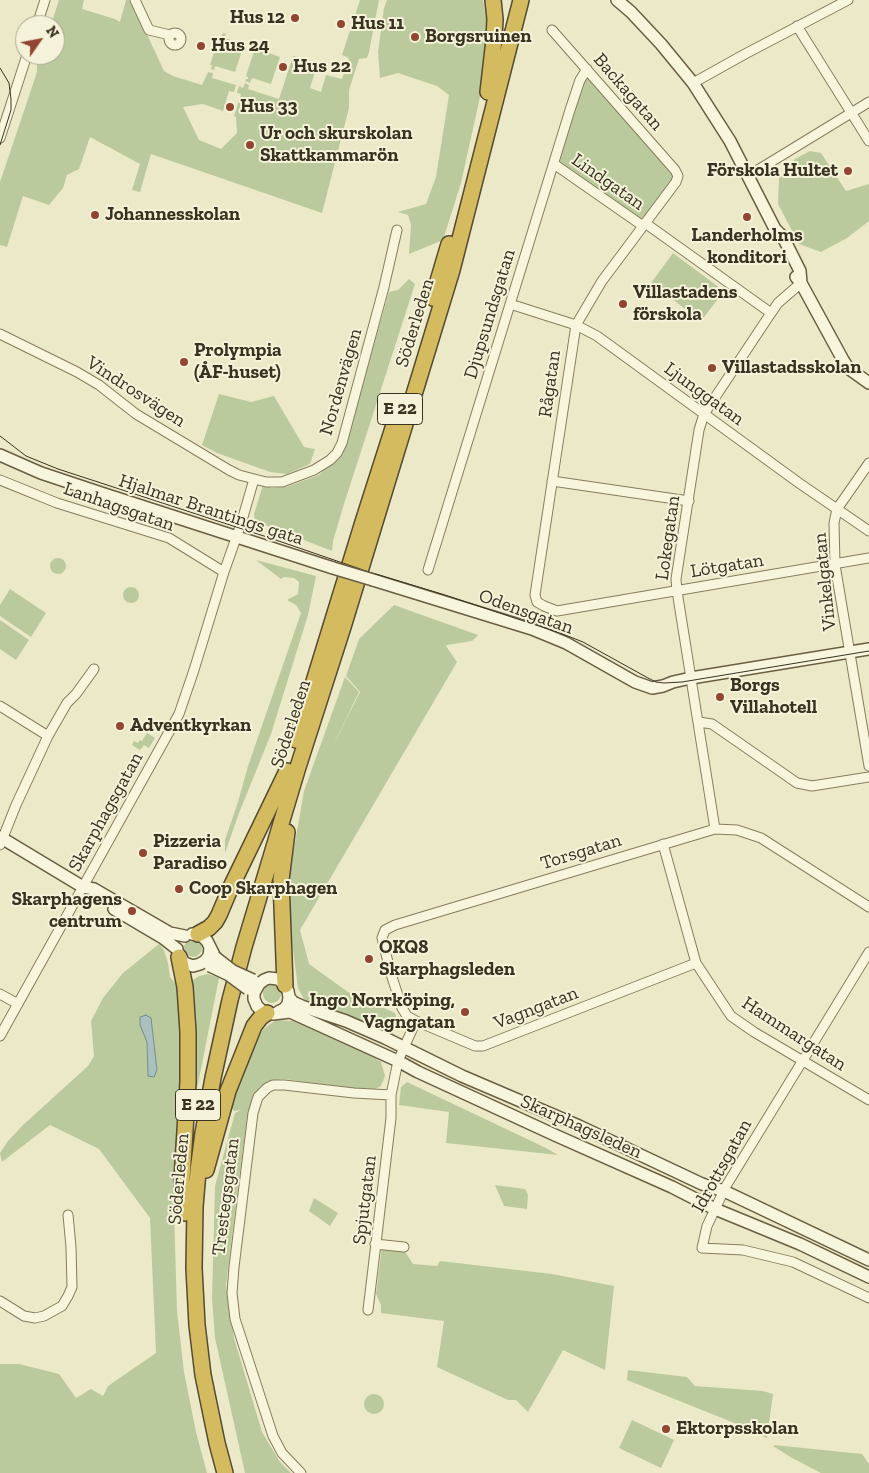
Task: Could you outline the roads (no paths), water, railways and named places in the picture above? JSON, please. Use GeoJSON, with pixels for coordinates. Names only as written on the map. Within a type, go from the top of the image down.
{"type":"FeatureCollection","features":[{"type":"Feature","properties":{"kind":"highway","name":"E 22"},"geometry":{"type":"LineString","coordinates":[[488,92],[494,40],[495,19],[493,0]]}},
{"type":"Feature","properties":{"kind":"highway","name":"Söderleden"},"geometry":{"type":"LineString","coordinates":[[292,769],[363,522],[402,401],[469,173],[488,92],[507,24],[510,0]]}},
{"type":"Feature","properties":{"kind":"highway","name":"Söderleden"},"geometry":{"type":"LineString","coordinates":[[216,1473],[198,1404],[186,1309],[191,1148],[202,1081],[220,998],[235,942],[292,769],[343,626],[452,270],[521,0]]}},
{"type":"Feature","properties":{"kind":"highway"},"geometry":{"type":"LineString","coordinates":[[192,935],[209,928],[215,922],[230,888],[292,769]]}},
{"type":"Feature","properties":{"kind":"highway"},"geometry":{"type":"LineString","coordinates":[[287,991],[281,880],[292,769]]}},
{"type":"Feature","properties":{"kind":"highway"},"geometry":{"type":"LineString","coordinates":[[178,953],[185,987],[188,1032],[188,1082],[182,1179],[190,1210]]}},
{"type":"Feature","properties":{"kind":"highway"},"geometry":{"type":"LineString","coordinates":[[190,1210],[228,1091],[254,1026],[261,1017],[273,1013]]}},
{"type":"Feature","properties":{"kind":"highway","name":"Söderleden"},"geometry":{"type":"LineString","coordinates":[[190,1210],[197,1325],[203,1375],[209,1410],[225,1473]]}},
{"type":"Feature","properties":{"kind":"street"},"geometry":{"type":"LineString","coordinates":[[40,15],[45,0]]}},
{"type":"Feature","properties":{"kind":"street"},"geometry":{"type":"LineString","coordinates":[[135,0],[149,30],[170,35]]}},
{"type":"Feature","properties":{"kind":"street"},"geometry":{"type":"LineString","coordinates":[[617,0],[661,44],[693,83],[730,141],[776,229],[777,239],[794,274],[801,283],[843,360],[848,368],[869,383]]}},
{"type":"Feature","properties":{"kind":"street"},"geometry":{"type":"LineString","coordinates":[[624,0],[630,12]]}},
{"type":"Feature","properties":{"kind":"street"},"geometry":{"type":"LineString","coordinates":[[693,83],[848,0]]}},
{"type":"Feature","properties":{"kind":"street"},"geometry":{"type":"LineString","coordinates":[[797,26],[869,141]]}},
{"type":"Feature","properties":{"kind":"street","name":"Backagatan"},"geometry":{"type":"LineString","coordinates":[[552,30],[675,170],[678,176]]}},
{"type":"Feature","properties":{"kind":"street"},"geometry":{"type":"LineString","coordinates":[[0,138],[24,65]]}},
{"type":"Feature","properties":{"kind":"street","name":"Djupsundsgatan"},"geometry":{"type":"LineString","coordinates":[[428,570],[580,80],[587,70]]}},
{"type":"Feature","properties":{"kind":"street"},"geometry":{"type":"LineString","coordinates":[[748,176],[869,102]]}},
{"type":"Feature","properties":{"kind":"street","name":"Lindgatan"},"geometry":{"type":"LineString","coordinates":[[554,164],[771,313]]}},
{"type":"Feature","properties":{"kind":"street","name":"Rågatan"},"geometry":{"type":"LineString","coordinates":[[561,610],[557,611],[537,602],[535,595],[576,324],[602,281],[676,182],[678,176]]}},
{"type":"Feature","properties":{"kind":"street","name":"Nordenvägen"},"geometry":{"type":"LineString","coordinates":[[254,479],[274,483],[292,479],[314,470],[337,453],[342,443],[364,363],[397,230]]}},
{"type":"Feature","properties":{"kind":"street","name":"Lokegatan"},"geometry":{"type":"LineString","coordinates":[[715,829],[699,722],[676,591],[676,579],[689,502],[698,430],[704,414],[771,313],[787,294],[801,283]]}},
{"type":"Feature","properties":{"kind":"street","name":"Ljunggatan"},"geometry":{"type":"LineString","coordinates":[[510,304],[576,324],[597,336],[869,531]]}},
{"type":"Feature","properties":{"kind":"street","name":"Vindrosvägen"},"geometry":{"type":"LineString","coordinates":[[0,334],[77,372],[147,421],[228,470],[254,479]]}},
{"type":"Feature","properties":{"kind":"street","name":"Hjalmar Brantings gata"},"geometry":{"type":"LineString","coordinates":[[0,455],[41,473],[100,493],[414,593]]}},
{"type":"Feature","properties":{"kind":"street","name":"Vinkelgatan"},"geometry":{"type":"LineString","coordinates":[[869,463],[837,509],[834,523],[835,565],[869,766]]}},
{"type":"Feature","properties":{"kind":"street"},"geometry":{"type":"LineString","coordinates":[[237,537],[254,479]]}},
{"type":"Feature","properties":{"kind":"street","name":"Lanhagsgatan"},"geometry":{"type":"LineString","coordinates":[[0,480],[57,503],[169,538],[224,572]]}},
{"type":"Feature","properties":{"kind":"street"},"geometry":{"type":"LineString","coordinates":[[552,481],[689,502]]}},
{"type":"Feature","properties":{"kind":"street","name":"Skarphagsgatan"},"geometry":{"type":"LineString","coordinates":[[0,1036],[178,714],[237,537]]}},
{"type":"Feature","properties":{"kind":"street","name":"Lötgatan"},"geometry":{"type":"LineString","coordinates":[[561,610],[869,558]]}},
{"type":"Feature","properties":{"kind":"street","name":"Odensgatan"},"geometry":{"type":"LineString","coordinates":[[414,593],[532,629],[566,643],[622,675],[646,680],[673,682],[869,649]]}},
{"type":"Feature","properties":{"kind":"street"},"geometry":{"type":"LineString","coordinates":[[94,668],[48,736],[1,840],[170,932],[192,935],[207,941],[209,959]]}},
{"type":"Feature","properties":{"kind":"street"},"geometry":{"type":"LineString","coordinates":[[0,706],[48,736]]}},
{"type":"Feature","properties":{"kind":"street"},"geometry":{"type":"LineString","coordinates":[[699,722],[712,724],[796,783],[812,786],[869,776]]}},
{"type":"Feature","properties":{"kind":"street","name":"Torsgatan"},"geometry":{"type":"LineString","coordinates":[[416,1021],[407,1016],[402,1008],[382,938],[385,930],[395,925],[715,829],[737,830],[761,838],[869,907]]}},
{"type":"Feature","properties":{"kind":"street","name":"Hammargatan"},"geometry":{"type":"LineString","coordinates":[[663,844],[696,963],[731,1016],[754,1032],[869,1100]]}},
{"type":"Feature","properties":{"kind":"street"},"geometry":{"type":"LineString","coordinates":[[83,886],[90,895],[163,938],[178,953],[184,963],[189,965],[209,959],[233,971],[255,987],[257,1006],[262,1011],[273,1013],[284,1009],[288,1004],[287,991],[278,979],[269,978],[255,987]]}},
{"type":"Feature","properties":{"kind":"street"},"geometry":{"type":"LineString","coordinates":[[178,953],[179,942],[192,935]]}},
{"type":"Feature","properties":{"kind":"street","name":"Idrottsgatan"},"geometry":{"type":"LineString","coordinates":[[869,952],[726,1186],[707,1226],[702,1248],[743,1250],[792,1262],[869,1298]]}},
{"type":"Feature","properties":{"kind":"street","name":"Vagngatan"},"geometry":{"type":"LineString","coordinates":[[416,1021],[476,1046],[483,1046],[696,963]]}},
{"type":"Feature","properties":{"kind":"street","name":"Skarphagsleden"},"geometry":{"type":"LineString","coordinates":[[287,991],[293,1002],[346,1021],[462,1076],[579,1126],[702,1184],[724,1191],[869,1260]]}},
{"type":"Feature","properties":{"kind":"street"},"geometry":{"type":"LineString","coordinates":[[0,994],[18,1004]]}},
{"type":"Feature","properties":{"kind":"street","name":"Skarphagsleden"},"geometry":{"type":"LineString","coordinates":[[273,1013],[290,1012],[557,1136],[672,1186],[715,1209],[800,1244],[869,1277]]}},
{"type":"Feature","properties":{"kind":"street"},"geometry":{"type":"LineString","coordinates":[[391,1095],[398,1061],[416,1021]]}},
{"type":"Feature","properties":{"kind":"street","name":"Trestegsgatan"},"geometry":{"type":"LineString","coordinates":[[301,1473],[282,1453],[273,1436],[235,1320],[232,1293],[253,1113],[258,1097],[273,1085],[391,1095]]}},
{"type":"Feature","properties":{"kind":"street","name":"Spjutgatan"},"geometry":{"type":"LineString","coordinates":[[368,1310],[391,1118],[391,1095]]}},
{"type":"Feature","properties":{"kind":"street"},"geometry":{"type":"LineString","coordinates":[[0,1301],[24,1316],[35,1318],[62,1306],[72,1287],[68,1215]]}},
{"type":"Feature","properties":{"kind":"street"},"geometry":{"type":"LineString","coordinates":[[375,1244],[404,1247]]}},
{"type":"Feature","properties":{"kind":"street"},"geometry":{"type":"LineString","coordinates":[[38,1317],[39,1328]]}},
{"type":"Feature","properties":{"kind":"water"},"geometry":{"type":"Polygon","coordinates":[[[146,1015],[151,1018],[157,1070],[154,1077],[148,1076],[147,1042],[140,1025],[140,1017],[146,1015]]]}},
{"type":"Feature","properties":{"kind":"tram line"},"geometry":{"type":"LineString","coordinates":[[0,68],[9,83],[11,99],[11,110],[0,145]]}},
{"type":"Feature","properties":{"kind":"tram line"},"geometry":{"type":"LineString","coordinates":[[0,436],[26,456],[58,469],[560,633],[583,642],[656,682],[682,682],[869,651]]}},
{"type":"Feature","properties":{"kind":"place","name":"Hus 12"},"geometry":{"type":"Point","coordinates":[295,18]}},
{"type":"Feature","properties":{"kind":"place","name":"Hus 11"},"geometry":{"type":"Point","coordinates":[341,24]}},
{"type":"Feature","properties":{"kind":"place","name":"Borgsruinen"},"geometry":{"type":"Point","coordinates":[415,37]}},
{"type":"Feature","properties":{"kind":"place","name":"Hus 24"},"geometry":{"type":"Point","coordinates":[201,46]}},
{"type":"Feature","properties":{"kind":"place","name":"Hus 22"},"geometry":{"type":"Point","coordinates":[283,67]}},
{"type":"Feature","properties":{"kind":"place","name":"Hus 33"},"geometry":{"type":"Point","coordinates":[230,107]}},
{"type":"Feature","properties":{"kind":"place","name":"Ur och skurskolan Skattkammarön"},"geometry":{"type":"Point","coordinates":[250,145]}},
{"type":"Feature","properties":{"kind":"place","name":"Förskola Hultet"},"geometry":{"type":"Point","coordinates":[848,171]}},
{"type":"Feature","properties":{"kind":"place","name":"Johannesskolan"},"geometry":{"type":"Point","coordinates":[95,215]}},
{"type":"Feature","properties":{"kind":"place","name":"Landerholms konditori"},"geometry":{"type":"Point","coordinates":[747,217]}},
{"type":"Feature","properties":{"kind":"place","name":"Villastadens förskola"},"geometry":{"type":"Point","coordinates":[623,304]}},
{"type":"Feature","properties":{"kind":"place","name":"Prolympia (ÅF-huset)"},"geometry":{"type":"Point","coordinates":[184,362]}},
{"type":"Feature","properties":{"kind":"place","name":"Villastadsskolan"},"geometry":{"type":"Point","coordinates":[712,368]}},
{"type":"Feature","properties":{"kind":"place","name":"Borgs Villahotell"},"geometry":{"type":"Point","coordinates":[720,697]}},
{"type":"Feature","properties":{"kind":"place","name":"Adventkyrkan"},"geometry":{"type":"Point","coordinates":[120,726]}},
{"type":"Feature","properties":{"kind":"place","name":"Pizzeria Paradiso"},"geometry":{"type":"Point","coordinates":[143,853]}},
{"type":"Feature","properties":{"kind":"place","name":"Coop Skarphagen"},"geometry":{"type":"Point","coordinates":[179,889]}},
{"type":"Feature","properties":{"kind":"place","name":"Skarphagens centrum"},"geometry":{"type":"Point","coordinates":[132,911]}},
{"type":"Feature","properties":{"kind":"place","name":"OKQ8 Skarphagsleden"},"geometry":{"type":"Point","coordinates":[369,959]}},
{"type":"Feature","properties":{"kind":"place","name":"Ingo Norrköping, Vagngatan"},"geometry":{"type":"Point","coordinates":[465,1012]}},
{"type":"Feature","properties":{"kind":"place","name":"Ektorpsskolan"},"geometry":{"type":"Point","coordinates":[666,1429]}}]}
